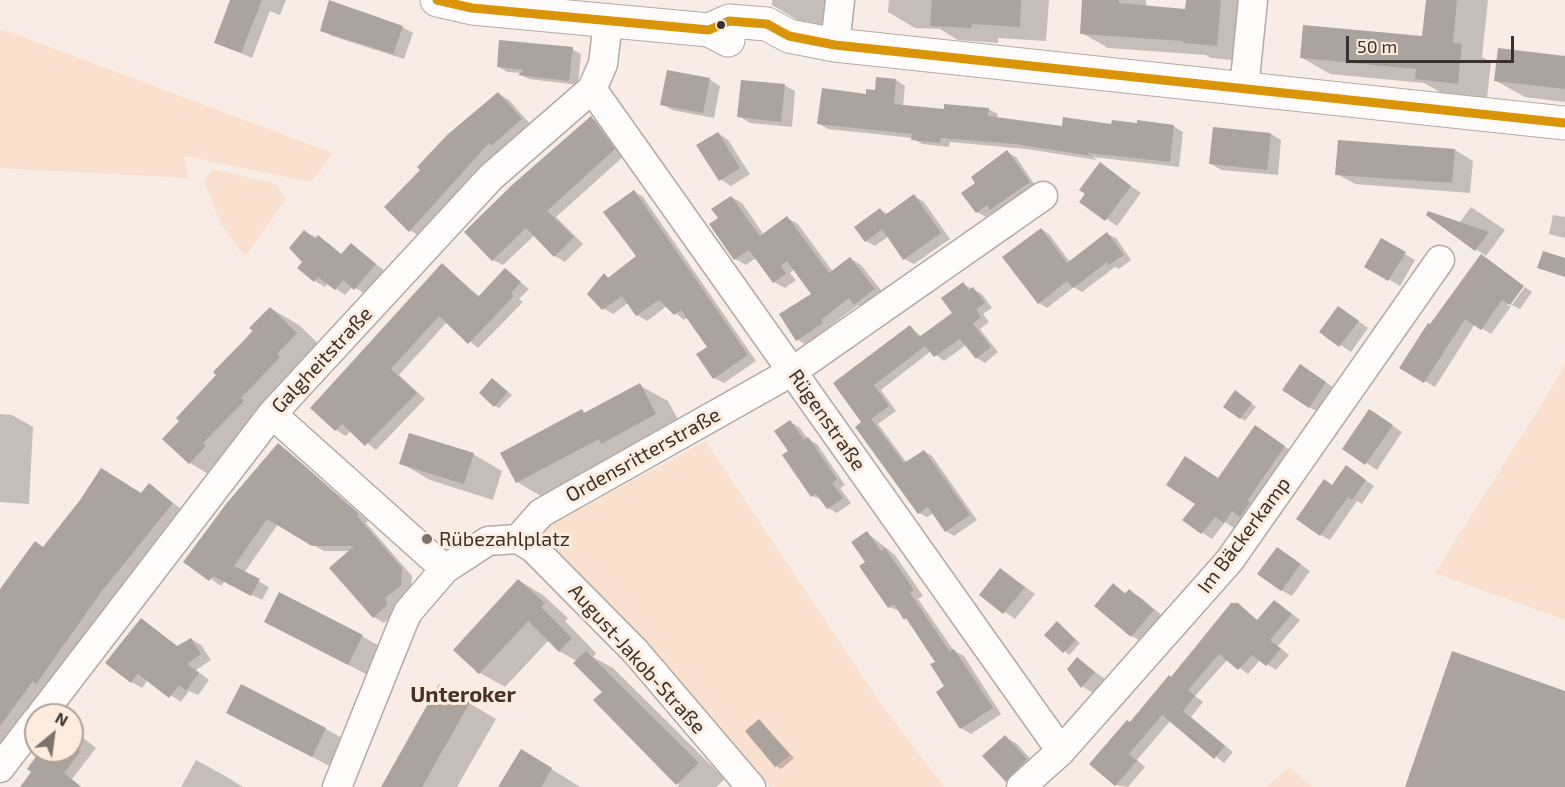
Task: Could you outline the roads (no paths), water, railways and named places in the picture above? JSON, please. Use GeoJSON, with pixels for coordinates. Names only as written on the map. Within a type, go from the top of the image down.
{"type":"FeatureCollection","features":[{"type":"Feature","properties":{"kind":"main road"},"geometry":{"type":"LineString","coordinates":[[437,0],[472,8],[709,30],[726,40],[765,43],[789,36],[835,45],[1565,123]]}},
{"type":"Feature","properties":{"kind":"street"},"geometry":{"type":"LineString","coordinates":[[835,45],[840,0]]}},
{"type":"Feature","properties":{"kind":"street"},"geometry":{"type":"LineString","coordinates":[[1244,89],[1252,0]]}},
{"type":"Feature","properties":{"kind":"street","name":"Galgheitstraße"},"geometry":{"type":"LineString","coordinates":[[50,703],[272,414],[491,177],[592,89],[603,64],[608,22]]}},
{"type":"Feature","properties":{"kind":"street","name":"Rügenstraße"},"geometry":{"type":"LineString","coordinates":[[592,89],[1061,751]]}},
{"type":"Feature","properties":{"kind":"street","name":"Ordensritterstraße"},"geometry":{"type":"LineString","coordinates":[[518,539],[541,513],[793,371],[1043,196]]}},
{"type":"Feature","properties":{"kind":"street","name":"Im Bäckerkamp"},"geometry":{"type":"LineString","coordinates":[[1021,787],[1061,751],[1230,560],[1440,260]]}},
{"type":"Feature","properties":{"kind":"street"},"geometry":{"type":"LineString","coordinates":[[272,414],[445,569]]}},
{"type":"Feature","properties":{"kind":"street"},"geometry":{"type":"LineString","coordinates":[[337,787],[408,612],[445,569],[488,541],[518,539]]}},
{"type":"Feature","properties":{"kind":"street","name":"August-Jakob-Straße"},"geometry":{"type":"LineString","coordinates":[[518,539],[533,548],[635,651],[750,787]]}},
{"type":"Feature","properties":{"kind":"street"},"geometry":{"type":"LineString","coordinates":[[0,768],[24,737]]}},
{"type":"Feature","properties":{"kind":"place","name":"Rübezahlplatz"},"geometry":{"type":"Point","coordinates":[427,539]}},
{"type":"Feature","properties":{"kind":"district","name":"Unteroker"},"geometry":{"type":"Point","coordinates":[463,695]}}]}
